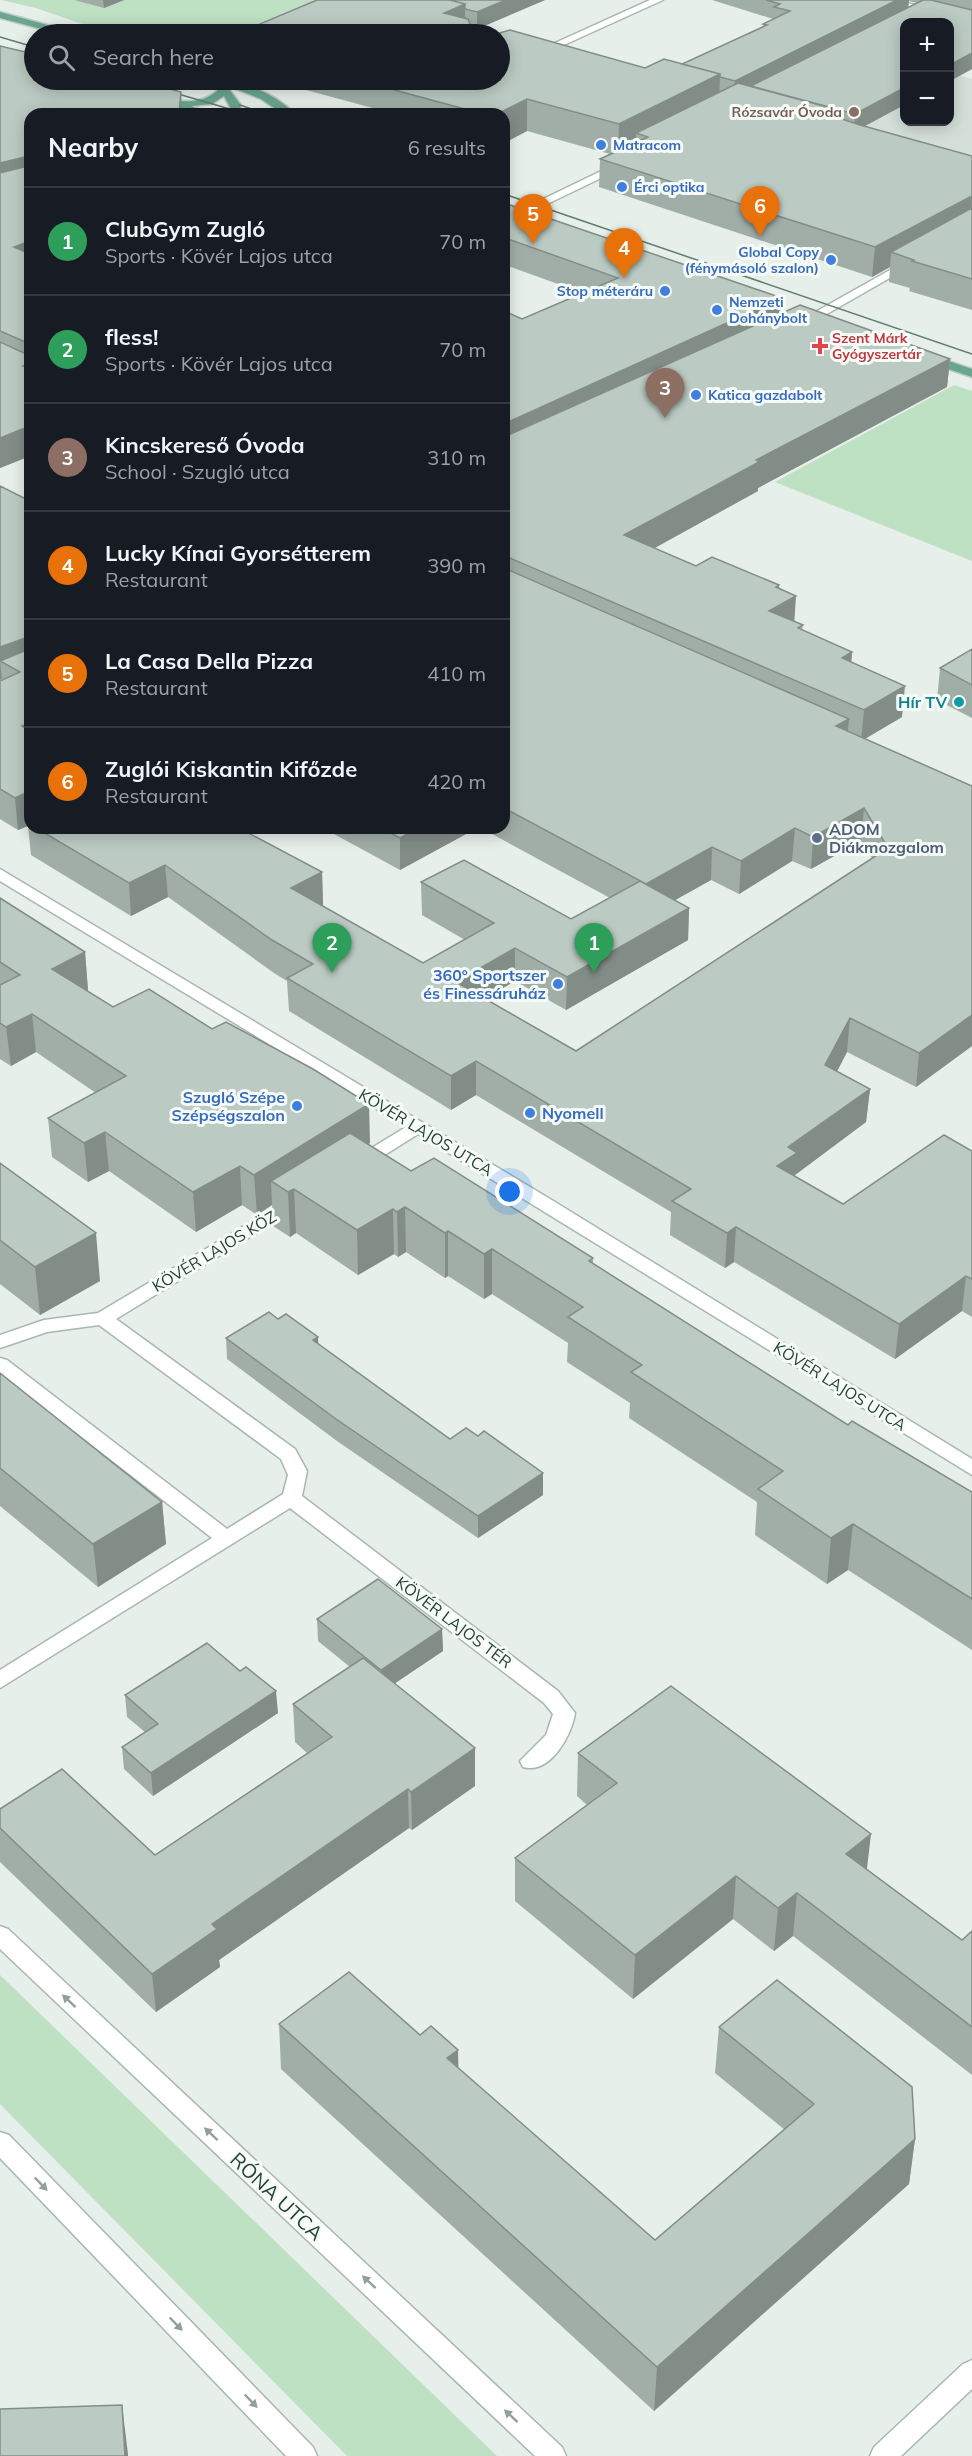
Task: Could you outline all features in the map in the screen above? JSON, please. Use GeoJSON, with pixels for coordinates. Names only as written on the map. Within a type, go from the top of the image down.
{"type":"FeatureCollection","features":[{"type":"Feature","properties":{"kind":"main road"},"geometry":{"type":"LineString","coordinates":[[0,15],[33,24]]}},
{"type":"Feature","properties":{"kind":"main road"},"geometry":{"type":"LineString","coordinates":[[170,104],[208,102],[216,98],[220,90]]}},
{"type":"Feature","properties":{"kind":"main road"},"geometry":{"type":"LineString","coordinates":[[227,90],[236,108]]}},
{"type":"Feature","properties":{"kind":"main road"},"geometry":{"type":"LineString","coordinates":[[242,90],[265,97],[281,108]]}},
{"type":"Feature","properties":{"kind":"main road"},"geometry":{"type":"LineString","coordinates":[[149,98],[184,108]]}},
{"type":"Feature","properties":{"kind":"main road"},"geometry":{"type":"LineString","coordinates":[[510,215],[536,224]]}},
{"type":"Feature","properties":{"kind":"main road"},"geometry":{"type":"LineString","coordinates":[[790,312],[829,325]]}},
{"type":"Feature","properties":{"kind":"main road"},"geometry":{"type":"LineString","coordinates":[[915,354],[972,374]]}},
{"type":"Feature","properties":{"kind":"street"},"geometry":{"type":"LineString","coordinates":[[563,58],[535,50],[658,0]]}},
{"type":"Feature","properties":{"kind":"street"},"geometry":{"type":"LineString","coordinates":[[883,0],[972,22]]}},
{"type":"Feature","properties":{"kind":"street"},"geometry":{"type":"LineString","coordinates":[[905,18],[922,10]]}},
{"type":"Feature","properties":{"kind":"street"},"geometry":{"type":"LineString","coordinates":[[436,22],[443,24]]}},
{"type":"Feature","properties":{"kind":"street"},"geometry":{"type":"LineString","coordinates":[[510,215],[633,158]]}},
{"type":"Feature","properties":{"kind":"street"},"geometry":{"type":"LineString","coordinates":[[792,328],[924,256]]}},
{"type":"Feature","properties":{"kind":"street","name":"KÖVÉR LAJOS UTCA"},"geometry":{"type":"LineString","coordinates":[[0,874],[418,1127],[972,1468]]}},
{"type":"Feature","properties":{"kind":"street"},"geometry":{"type":"LineString","coordinates":[[347,1171],[418,1127]]}},
{"type":"Feature","properties":{"kind":"street","name":"KÖVÉR LAJOS KÖZ"},"geometry":{"type":"LineString","coordinates":[[103,1319],[306,1195]]}},
{"type":"Feature","properties":{"kind":"street"},"geometry":{"type":"LineString","coordinates":[[0,1342],[44,1326],[103,1319],[288,1454],[298,1467],[298,1480],[291,1498],[0,1680]]}},
{"type":"Feature","properties":{"kind":"street"},"geometry":{"type":"LineString","coordinates":[[0,1364],[226,1539]]}},
{"type":"Feature","properties":{"kind":"street","name":"KÖVÉR LAJOS TÉR"},"geometry":{"type":"LineString","coordinates":[[291,1498],[551,1697],[564,1713],[563,1727],[555,1744],[531,1761]]}},
{"type":"Feature","properties":{"kind":"street","name":"RÓNA UTCA"},"geometry":{"type":"LineString","coordinates":[[0,1935],[553,2456]]}},
{"type":"Feature","properties":{"kind":"street"},"geometry":{"type":"LineString","coordinates":[[0,2142],[304,2456]]}},
{"type":"Feature","properties":{"kind":"street"},"geometry":{"type":"LineString","coordinates":[[883,2456],[972,2372]]}},
{"type":"Feature","properties":{"kind":"shaded area","name":"Rózsavár Óvoda"},"geometry":{"type":"Polygon","coordinates":[[[900,63],[900,126],[954,126],[954,74],[972,79],[972,155],[768,103],[900,63]]]}},
{"type":"Feature","properties":{"kind":"green space"},"geometry":{"type":"Polygon","coordinates":[[[1,0],[318,0],[283,24],[82,24],[36,8],[1,0]]]}},
{"type":"Feature","properties":{"kind":"green space"},"geometry":{"type":"Polygon","coordinates":[[[954,385],[972,391],[972,561],[775,482],[954,385]]]}},
{"type":"Feature","properties":{"kind":"green space"},"geometry":{"type":"Polygon","coordinates":[[[0,1975],[497,2456],[347,2456],[0,2104],[0,1975]]]}},
{"type":"Feature","properties":{"kind":"building"},"geometry":{"type":"Polygon","coordinates":[[[317,0],[450,0],[465,4],[444,13],[468,19],[470,24],[260,24],[317,0]]]}},
{"type":"Feature","properties":{"kind":"building"},"geometry":{"type":"Polygon","coordinates":[[[450,0],[506,0],[477,12],[465,9],[465,4],[450,0]]]}},
{"type":"Feature","properties":{"kind":"building"},"geometry":{"type":"Polygon","coordinates":[[[766,0],[897,0],[735,81],[720,77],[720,74],[682,64],[767,25],[763,24],[790,11],[774,7],[780,4],[766,0]]]}},
{"type":"Feature","properties":{"kind":"building"},"geometry":{"type":"Polygon","coordinates":[[[923,0],[972,10],[972,53],[954,63],[954,18],[900,18],[900,90],[855,114],[751,86],[923,0]]]}},
{"type":"Feature","properties":{"kind":"building"},"geometry":{"type":"Polygon","coordinates":[[[510,30],[645,68],[664,59],[720,74],[619,124],[527,99],[509,108],[461,108],[395,90],[510,90],[510,30]]]}},
{"type":"Feature","properties":{"kind":"building"},"geometry":{"type":"Polygon","coordinates":[[[0,46],[24,52],[24,90],[174,90],[181,92],[180,108],[24,108],[24,157],[0,163],[0,46]]]}},
{"type":"Feature","properties":{"kind":"building"},"geometry":{"type":"Polygon","coordinates":[[[738,83],[842,111],[833,116],[972,156],[972,196],[875,247],[600,159],[648,137],[636,133],[738,83]]]}},
{"type":"Feature","properties":{"kind":"building"},"geometry":{"type":"Polygon","coordinates":[[[24,167],[24,243],[14,247],[24,251],[24,341],[0,331],[0,173],[24,167]]]}},
{"type":"Feature","properties":{"kind":"building"},"geometry":{"type":"Polygon","coordinates":[[[510,205],[782,298],[510,421],[510,314],[522,319],[618,278],[510,240],[510,205]]]}},
{"type":"Feature","properties":{"kind":"building"},"geometry":{"type":"Polygon","coordinates":[[[972,208],[972,279],[912,261],[914,260],[891,252],[972,208]]]}},
{"type":"Feature","properties":{"kind":"building"},"geometry":{"type":"Polygon","coordinates":[[[800,305],[950,359],[756,460],[759,462],[624,535],[696,566],[712,557],[779,585],[776,587],[796,596],[769,611],[803,625],[798,628],[852,652],[842,658],[905,686],[864,710],[510,559],[510,434],[800,305]]]}},
{"type":"Feature","properties":{"kind":"building"},"geometry":{"type":"Polygon","coordinates":[[[0,342],[24,353],[24,428],[0,438],[0,342]]]}},
{"type":"Feature","properties":{"kind":"building"},"geometry":{"type":"Polygon","coordinates":[[[0,486],[24,498],[24,638],[0,647],[0,486]]]}},
{"type":"Feature","properties":{"kind":"building"},"geometry":{"type":"Polygon","coordinates":[[[510,571],[849,719],[836,726],[972,786],[972,1015],[919,1053],[850,1018],[825,1065],[870,1089],[788,1147],[797,1153],[777,1166],[843,1204],[944,1135],[972,1151],[972,1279],[966,1276],[899,1324],[736,1227],[727,1233],[672,1201],[691,1189],[476,1061],[451,1076],[287,978],[313,964],[272,940],[165,865],[129,883],[46,834],[250,834],[322,872],[291,888],[423,963],[494,923],[421,882],[464,860],[571,919],[640,881],[689,908],[567,977],[515,948],[456,982],[576,1051],[888,848],[864,808],[813,837],[795,828],[741,861],[712,847],[646,884],[510,811],[510,571]]]}},
{"type":"Feature","properties":{"kind":"building"},"geometry":{"type":"Polygon","coordinates":[[[972,649],[972,685],[940,668],[972,649]]]}},
{"type":"Feature","properties":{"kind":"building"},"geometry":{"type":"Polygon","coordinates":[[[24,651],[24,725],[22,726],[24,727],[24,794],[15,798],[0,789],[0,681],[20,672],[0,661],[24,651]]]}},
{"type":"Feature","properties":{"kind":"building"},"geometry":{"type":"Polygon","coordinates":[[[392,834],[407,834],[400,838],[392,834]]]}},
{"type":"Feature","properties":{"kind":"building"},"geometry":{"type":"Polygon","coordinates":[[[0,898],[85,952],[52,969],[113,1007],[149,989],[212,1029],[226,1022],[313,1069],[369,1104],[254,1175],[240,1166],[193,1192],[105,1132],[84,1143],[48,1118],[126,1076],[32,1014],[6,1027],[0,1023],[0,985],[20,975],[0,962],[0,898]]]}},
{"type":"Feature","properties":{"kind":"building"},"geometry":{"type":"Polygon","coordinates":[[[350,1133],[411,1171],[434,1158],[593,1258],[589,1261],[848,1425],[852,1421],[972,1492],[972,1599],[853,1524],[831,1538],[758,1489],[783,1471],[631,1372],[642,1365],[568,1317],[583,1307],[492,1249],[484,1254],[448,1231],[445,1233],[405,1207],[397,1212],[393,1209],[357,1230],[294,1189],[288,1192],[271,1181],[350,1133]]]}},
{"type":"Feature","properties":{"kind":"building"},"geometry":{"type":"Polygon","coordinates":[[[0,1163],[96,1233],[35,1267],[0,1240],[0,1163]]]}},
{"type":"Feature","properties":{"kind":"building"},"geometry":{"type":"Polygon","coordinates":[[[269,1312],[278,1319],[286,1314],[318,1337],[313,1340],[450,1439],[466,1428],[478,1436],[484,1431],[543,1473],[478,1516],[336,1419],[226,1338],[269,1312]]]}},
{"type":"Feature","properties":{"kind":"building"},"geometry":{"type":"Polygon","coordinates":[[[0,1373],[162,1502],[93,1544],[0,1468],[0,1373]]]}},
{"type":"Feature","properties":{"kind":"building"},"geometry":{"type":"Polygon","coordinates":[[[378,1579],[442,1629],[381,1670],[317,1619],[378,1579]]]}},
{"type":"Feature","properties":{"kind":"building"},"geometry":{"type":"Polygon","coordinates":[[[207,1643],[240,1671],[246,1667],[276,1691],[151,1773],[122,1747],[158,1724],[125,1695],[207,1643]]]}},
{"type":"Feature","properties":{"kind":"building"},"geometry":{"type":"Polygon","coordinates":[[[363,1658],[475,1748],[411,1792],[408,1789],[212,1924],[217,1929],[152,1974],[0,1828],[0,1809],[62,1769],[155,1855],[332,1737],[293,1704],[363,1658]]]}},
{"type":"Feature","properties":{"kind":"building"},"geometry":{"type":"Polygon","coordinates":[[[671,1686],[871,1834],[846,1854],[962,1940],[972,1931],[972,2027],[797,1893],[778,1908],[736,1876],[635,1955],[515,1858],[617,1783],[578,1753],[671,1686]]]}},
{"type":"Feature","properties":{"kind":"building"},"geometry":{"type":"Polygon","coordinates":[[[349,1972],[420,2035],[431,2026],[458,2050],[447,2058],[655,2240],[814,2104],[719,2027],[777,1980],[912,2087],[915,2139],[657,2367],[279,2024],[349,1972]]]}},
{"type":"Feature","properties":{"kind":"building"},"geometry":{"type":"Polygon","coordinates":[[[122,2405],[125,2456],[0,2456],[0,2409],[122,2405]]]}},
{"type":"Feature","properties":{"kind":"tram line"},"geometry":{"type":"LineString","coordinates":[[0,37],[24,44]]}},
{"type":"Feature","properties":{"kind":"tram line"},"geometry":{"type":"LineString","coordinates":[[164,90],[226,108]]}},
{"type":"Feature","properties":{"kind":"tram line"},"geometry":{"type":"LineString","coordinates":[[240,105],[249,108]]}},
{"type":"Feature","properties":{"kind":"tram line"},"geometry":{"type":"LineString","coordinates":[[510,196],[972,354]]}},
{"type":"Feature","properties":{"kind":"place","name":"Rózsavár Óvoda"},"geometry":{"type":"Point","coordinates":[854,112]}},
{"type":"Feature","properties":{"kind":"place","name":"Matracom"},"geometry":{"type":"Point","coordinates":[601,145]}},
{"type":"Feature","properties":{"kind":"place","name":"Érci optika"},"geometry":{"type":"Point","coordinates":[622,187]}},
{"type":"Feature","properties":{"kind":"place","name":"Zuglói Kiskantin Kifőzde"},"geometry":{"type":"Point","coordinates":[760,236]}},
{"type":"Feature","properties":{"kind":"place","name":"La Casa Della Pizza"},"geometry":{"type":"Point","coordinates":[533,244]}},
{"type":"Feature","properties":{"kind":"place","name":"Global Copy (fénymásoló szalon)"},"geometry":{"type":"Point","coordinates":[831,260]}},
{"type":"Feature","properties":{"kind":"place","name":"Lucky Kínai Gyorsétterem"},"geometry":{"type":"Point","coordinates":[624,278]}},
{"type":"Feature","properties":{"kind":"place","name":"Stop méteráru"},"geometry":{"type":"Point","coordinates":[665,291]}},
{"type":"Feature","properties":{"kind":"place","name":"Nemzeti Dohánybolt"},"geometry":{"type":"Point","coordinates":[717,310]}},
{"type":"Feature","properties":{"kind":"place","name":"Szent Márk Gyógyszertár"},"geometry":{"type":"Point","coordinates":[820,346]}},
{"type":"Feature","properties":{"kind":"place","name":"Katica gazdabolt"},"geometry":{"type":"Point","coordinates":[696,395]}},
{"type":"Feature","properties":{"kind":"place","name":"Kincskereső Óvoda"},"geometry":{"type":"Point","coordinates":[665,418]}},
{"type":"Feature","properties":{"kind":"place","name":"Hír TV"},"geometry":{"type":"Point","coordinates":[959,702]}},
{"type":"Feature","properties":{"kind":"place","name":"ADOM Diákmozgalom"},"geometry":{"type":"Point","coordinates":[817,838]}},
{"type":"Feature","properties":{"kind":"place","name":"fless!"},"geometry":{"type":"Point","coordinates":[332,973]}},
{"type":"Feature","properties":{"kind":"place","name":"ClubGym Zugló"},"geometry":{"type":"Point","coordinates":[594,973]}},
{"type":"Feature","properties":{"kind":"place","name":"360° Sportszer és Finessáruház"},"geometry":{"type":"Point","coordinates":[558,984]}},
{"type":"Feature","properties":{"kind":"place","name":"Szugló Szépe Szépségszalon"},"geometry":{"type":"Point","coordinates":[297,1106]}},
{"type":"Feature","properties":{"kind":"place","name":"Nyomell"},"geometry":{"type":"Point","coordinates":[530,1113]}}]}
